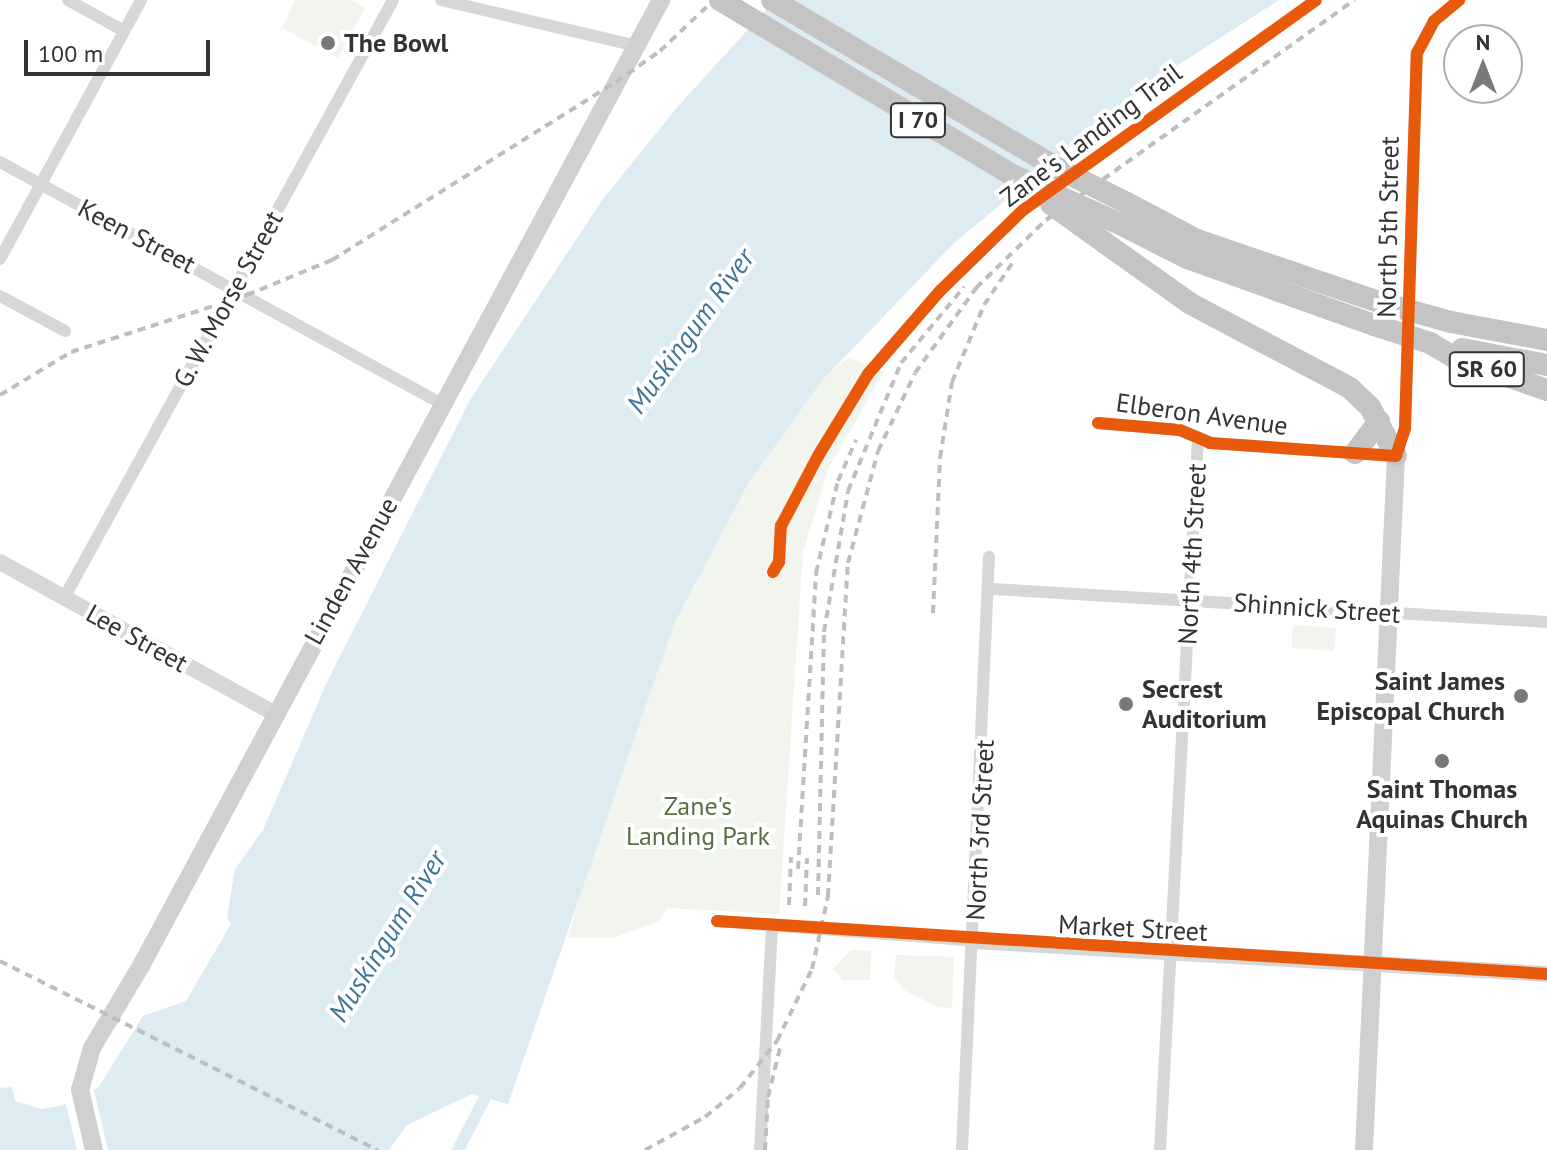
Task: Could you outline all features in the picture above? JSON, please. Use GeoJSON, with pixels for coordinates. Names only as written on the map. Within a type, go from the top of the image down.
{"type":"FeatureCollection","features":[{"type":"Feature","properties":{"kind":"highway","name":"I 70"},"geometry":{"type":"LineString","coordinates":[[720,0],[1012,175],[1187,258],[1430,343],[1547,365]]}},
{"type":"Feature","properties":{"kind":"highway","name":"I 70"},"geometry":{"type":"LineString","coordinates":[[772,0],[1059,169],[1210,245],[1379,302],[1451,322],[1547,340]]}},
{"type":"Feature","properties":{"kind":"highway"},"geometry":{"type":"LineString","coordinates":[[1012,175],[1191,304],[1350,388],[1379,421],[1396,456]]}},
{"type":"Feature","properties":{"kind":"highway","name":"SR 60"},"geometry":{"type":"LineString","coordinates":[[1430,343],[1455,358],[1547,390]]}},
{"type":"Feature","properties":{"kind":"highway"},"geometry":{"type":"LineString","coordinates":[[1355,453],[1379,421]]}},
{"type":"Feature","properties":{"kind":"main road","name":"Linden Avenue"},"geometry":{"type":"LineString","coordinates":[[94,1150],[80,1090],[92,1048],[142,964],[274,713],[661,0]]}},
{"type":"Feature","properties":{"kind":"main road","name":"North 5th Street"},"geometry":{"type":"LineString","coordinates":[[1364,1150],[1396,456]]}},
{"type":"Feature","properties":{"kind":"street"},"geometry":{"type":"LineString","coordinates":[[68,0],[124,31]]}},
{"type":"Feature","properties":{"kind":"street"},"geometry":{"type":"LineString","coordinates":[[0,259],[141,0]]}},
{"type":"Feature","properties":{"kind":"street","name":"G. W. Morse Street"},"geometry":{"type":"LineString","coordinates":[[64,598],[393,0]]}},
{"type":"Feature","properties":{"kind":"street"},"geometry":{"type":"LineString","coordinates":[[441,0],[637,46]]}},
{"type":"Feature","properties":{"kind":"street","name":"North 5th Street"},"geometry":{"type":"LineString","coordinates":[[1396,456],[1405,428],[1417,53],[1453,4]]}},
{"type":"Feature","properties":{"kind":"street","name":"Keen Street"},"geometry":{"type":"LineString","coordinates":[[0,162],[442,404]]}},
{"type":"Feature","properties":{"kind":"street"},"geometry":{"type":"LineString","coordinates":[[0,296],[65,331]]}},
{"type":"Feature","properties":{"kind":"street","name":"Elberon Avenue"},"geometry":{"type":"LineString","coordinates":[[1098,423],[1180,430],[1210,443],[1396,456]]}},
{"type":"Feature","properties":{"kind":"street","name":"North 4th Street"},"geometry":{"type":"LineString","coordinates":[[1160,1150],[1198,437]]}},
{"type":"Feature","properties":{"kind":"street","name":"North 3rd Street"},"geometry":{"type":"LineString","coordinates":[[962,1150],[992,589],[989,557]]}},
{"type":"Feature","properties":{"kind":"street","name":"Lee Street"},"geometry":{"type":"LineString","coordinates":[[0,562],[274,713]]}},
{"type":"Feature","properties":{"kind":"street","name":"Shinnick Street"},"geometry":{"type":"LineString","coordinates":[[992,589],[1547,622]]}},
{"type":"Feature","properties":{"kind":"street","name":"Market Street"},"geometry":{"type":"LineString","coordinates":[[717,921],[975,941],[1547,974]]}},
{"type":"Feature","properties":{"kind":"street"},"geometry":{"type":"LineString","coordinates":[[760,1150],[772,925]]}},
{"type":"Feature","properties":{"kind":"green space","name":"The Bowl"},"geometry":{"type":"Polygon","coordinates":[[[295,0],[351,0],[365,8],[338,58],[282,28],[295,0]]]}},
{"type":"Feature","properties":{"kind":"green space","name":"Zane's Landing Park"},"geometry":{"type":"Polygon","coordinates":[[[848,357],[884,372],[828,469],[803,552],[779,914],[667,908],[659,921],[613,938],[568,938],[589,863],[674,624],[748,484],[821,382],[848,357]]]}},
{"type":"Feature","properties":{"kind":"green space"},"geometry":{"type":"Polygon","coordinates":[[[1293,625],[1336,628],[1334,651],[1291,648],[1293,625]]]}},
{"type":"Feature","properties":{"kind":"green space"},"geometry":{"type":"Polygon","coordinates":[[[851,950],[871,951],[870,980],[843,980],[833,969],[851,950]]]}},
{"type":"Feature","properties":{"kind":"green space"},"geometry":{"type":"Polygon","coordinates":[[[896,955],[954,957],[952,1008],[938,1007],[904,990],[894,977],[896,955]]]}},
{"type":"Feature","properties":{"kind":"water"},"geometry":{"type":"Polygon","coordinates":[[[775,0],[1279,0],[1136,92],[953,244],[821,382],[748,484],[674,624],[508,1104],[472,1094],[407,1125],[389,1150],[0,1150],[0,1088],[12,1087],[15,1101],[41,1109],[61,1106],[98,1088],[143,1016],[186,1001],[231,924],[227,918],[235,869],[263,830],[327,682],[470,400],[603,199],[679,105],[775,0]]]}},
{"type":"Feature","properties":{"kind":"pier"},"geometry":{"type":"Polygon","coordinates":[[[93,1086],[108,1150],[77,1150],[65,1100],[93,1086]]]}},
{"type":"Feature","properties":{"kind":"waterway","name":"Muskingum River"},"geometry":{"type":"LineString","coordinates":[[458,1150],[493,1082]]}},
{"type":"Feature","properties":{"kind":"railway"},"geometry":{"type":"LineString","coordinates":[[0,395],[71,352],[247,295],[332,260],[616,82],[660,51],[714,0]]}},
{"type":"Feature","properties":{"kind":"railway"},"geometry":{"type":"LineString","coordinates":[[645,1150],[705,1117],[740,1088],[777,1041],[812,969],[828,896],[848,563],[878,451],[915,373],[976,288],[1046,220],[1354,0]]}},
{"type":"Feature","properties":{"kind":"railway"},"geometry":{"type":"LineString","coordinates":[[933,613],[940,458],[952,382],[984,305],[1013,262]]}},
{"type":"Feature","properties":{"kind":"railway"},"geometry":{"type":"LineString","coordinates":[[818,895],[824,632],[848,491],[901,363],[964,287]]}},
{"type":"Feature","properties":{"kind":"railway"},"geometry":{"type":"LineString","coordinates":[[798,869],[816,573],[838,481],[856,440]]}},
{"type":"Feature","properties":{"kind":"railway"},"geometry":{"type":"LineString","coordinates":[[789,905],[791,857]]}},
{"type":"Feature","properties":{"kind":"railway"},"geometry":{"type":"LineString","coordinates":[[805,906],[807,858]]}},
{"type":"Feature","properties":{"kind":"railway"},"geometry":{"type":"LineString","coordinates":[[0,961],[377,1150]]}},
{"type":"Feature","properties":{"kind":"railway"},"geometry":{"type":"LineString","coordinates":[[765,1150],[768,1097],[781,1044]]}},
{"type":"Feature","properties":{"kind":"cycle path","name":"Zane's Landing Trail"},"geometry":{"type":"LineString","coordinates":[[773,572],[779,562],[781,526],[818,456],[868,374],[940,291],[1023,210],[1316,0]]}},
{"type":"Feature","properties":{"kind":"cycle path"},"geometry":{"type":"LineString","coordinates":[[1098,423],[1180,430],[1210,443],[1396,456],[1405,428],[1417,53],[1434,21],[1459,0]]}},
{"type":"Feature","properties":{"kind":"cycle path"},"geometry":{"type":"LineString","coordinates":[[717,921],[1547,974]]}},
{"type":"Feature","properties":{"kind":"place","name":"The Bowl"},"geometry":{"type":"Point","coordinates":[328,43]}},
{"type":"Feature","properties":{"kind":"place","name":"Saint James Episcopal Church"},"geometry":{"type":"Point","coordinates":[1521,696]}},
{"type":"Feature","properties":{"kind":"place","name":"Secrest Auditorium"},"geometry":{"type":"Point","coordinates":[1126,704]}},
{"type":"Feature","properties":{"kind":"place","name":"Saint Thomas Aquinas Church"},"geometry":{"type":"Point","coordinates":[1442,761]}}]}
